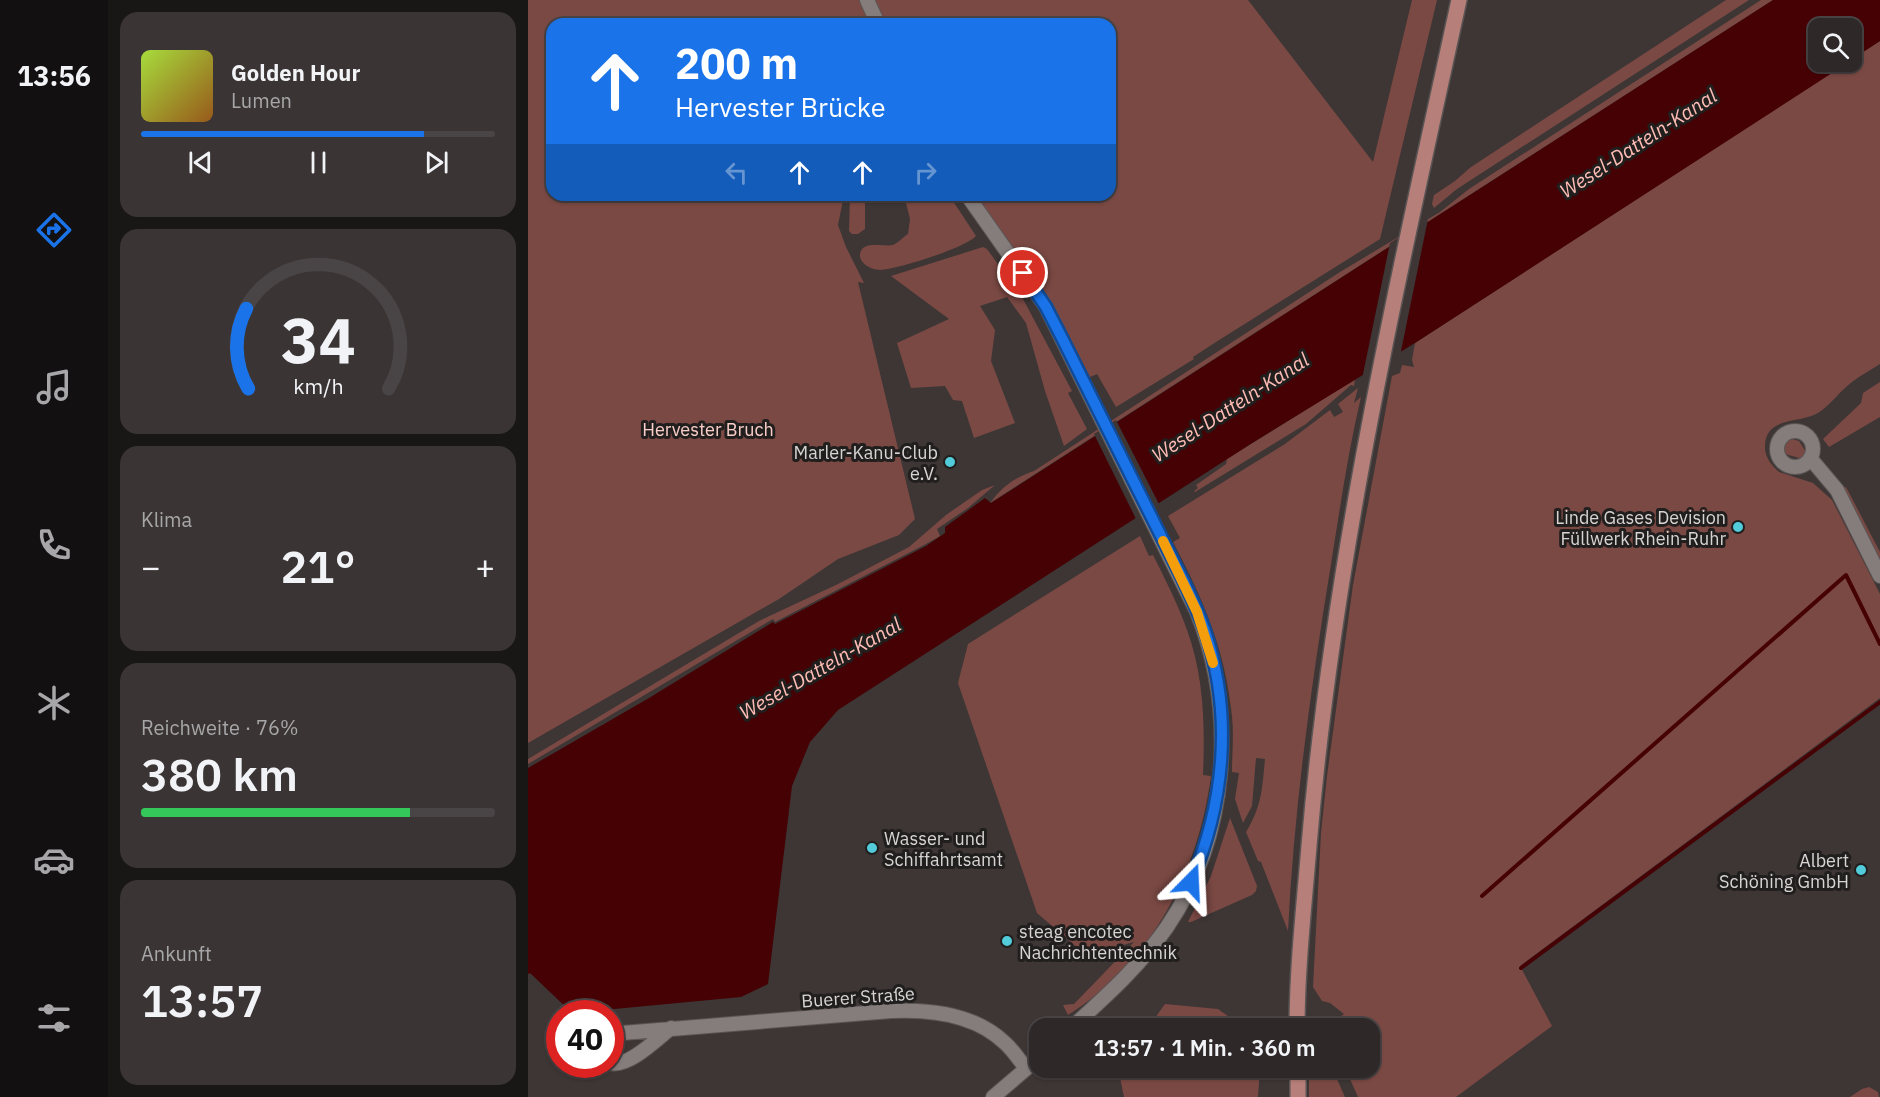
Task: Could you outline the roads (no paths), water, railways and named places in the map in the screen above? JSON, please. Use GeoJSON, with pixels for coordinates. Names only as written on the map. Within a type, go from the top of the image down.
{"type":"FeatureCollection","features":[{"type":"Feature","properties":{"kind":"main road"},"geometry":{"type":"LineString","coordinates":[[1297,1018],[1300,951],[1314,793],[1329,663],[1377,387],[1459,0]]}},
{"type":"Feature","properties":{"kind":"main road"},"geometry":{"type":"LineString","coordinates":[[1298,1078],[1298,1097]]}},
{"type":"Feature","properties":{"kind":"street"},"geometry":{"type":"LineString","coordinates":[[867,0],[875,18]]}},
{"type":"Feature","properties":{"kind":"street"},"geometry":{"type":"LineString","coordinates":[[971,201],[1046,307],[1157,528],[1197,612],[1216,672],[1220,698],[1222,739],[1217,798],[1199,864],[1171,920],[1144,957],[1082,1018]]}},
{"type":"Feature","properties":{"kind":"street"},"geometry":{"type":"LineString","coordinates":[[1810,458],[1837,490],[1880,576]]}},
{"type":"Feature","properties":{"kind":"street","name":"Buerer Straße"},"geometry":{"type":"LineString","coordinates":[[624,1033],[891,1011],[931,1011],[967,1019],[988,1030],[1006,1043],[1026,1068]]}},
{"type":"Feature","properties":{"kind":"street"},"geometry":{"type":"LineString","coordinates":[[624,1063],[672,1028]]}},
{"type":"Feature","properties":{"kind":"street"},"geometry":{"type":"LineString","coordinates":[[993,1097],[1029,1066]]}},
{"type":"Feature","properties":{"kind":"water","name":"Wesel-Datteln-Kanal"},"geometry":{"type":"Polygon","coordinates":[[[1773,0],[1880,0],[1880,41],[1862,53],[1862,18],[1808,18],[1808,72],[1834,72],[1415,343],[1249,445],[838,710],[810,742],[792,786],[768,984],[741,997],[624,1008],[624,1000],[558,1000],[530,973],[528,974],[528,768],[649,698],[773,622],[775,624],[926,546],[945,533],[945,527],[985,498],[991,503],[1773,0]]]}},
{"type":"Feature","properties":{"kind":"waterway"},"geometry":{"type":"LineString","coordinates":[[1482,896],[1846,575],[1880,644]]}},
{"type":"Feature","properties":{"kind":"waterway"},"geometry":{"type":"LineString","coordinates":[[1521,968],[1880,702]]}},
{"type":"Feature","properties":{"kind":"place","name":"Marler-Kanu-Club e.V."},"geometry":{"type":"Point","coordinates":[950,462]}},
{"type":"Feature","properties":{"kind":"place","name":"Linde Gases Devision Füllwerk Rhein-Ruhr"},"geometry":{"type":"Point","coordinates":[1738,527]}},
{"type":"Feature","properties":{"kind":"place","name":"Wasser- und Schiffahrtsamt"},"geometry":{"type":"Point","coordinates":[872,848]}},
{"type":"Feature","properties":{"kind":"place","name":"Albert Schöning GmbH"},"geometry":{"type":"Point","coordinates":[1861,870]}},
{"type":"Feature","properties":{"kind":"place","name":"steag encotec Nachrichtentechnik"},"geometry":{"type":"Point","coordinates":[1007,941]}},
{"type":"Feature","properties":{"kind":"park label","name":"Hervester Bruch"},"geometry":{"type":"Point","coordinates":[708,429]}}]}
